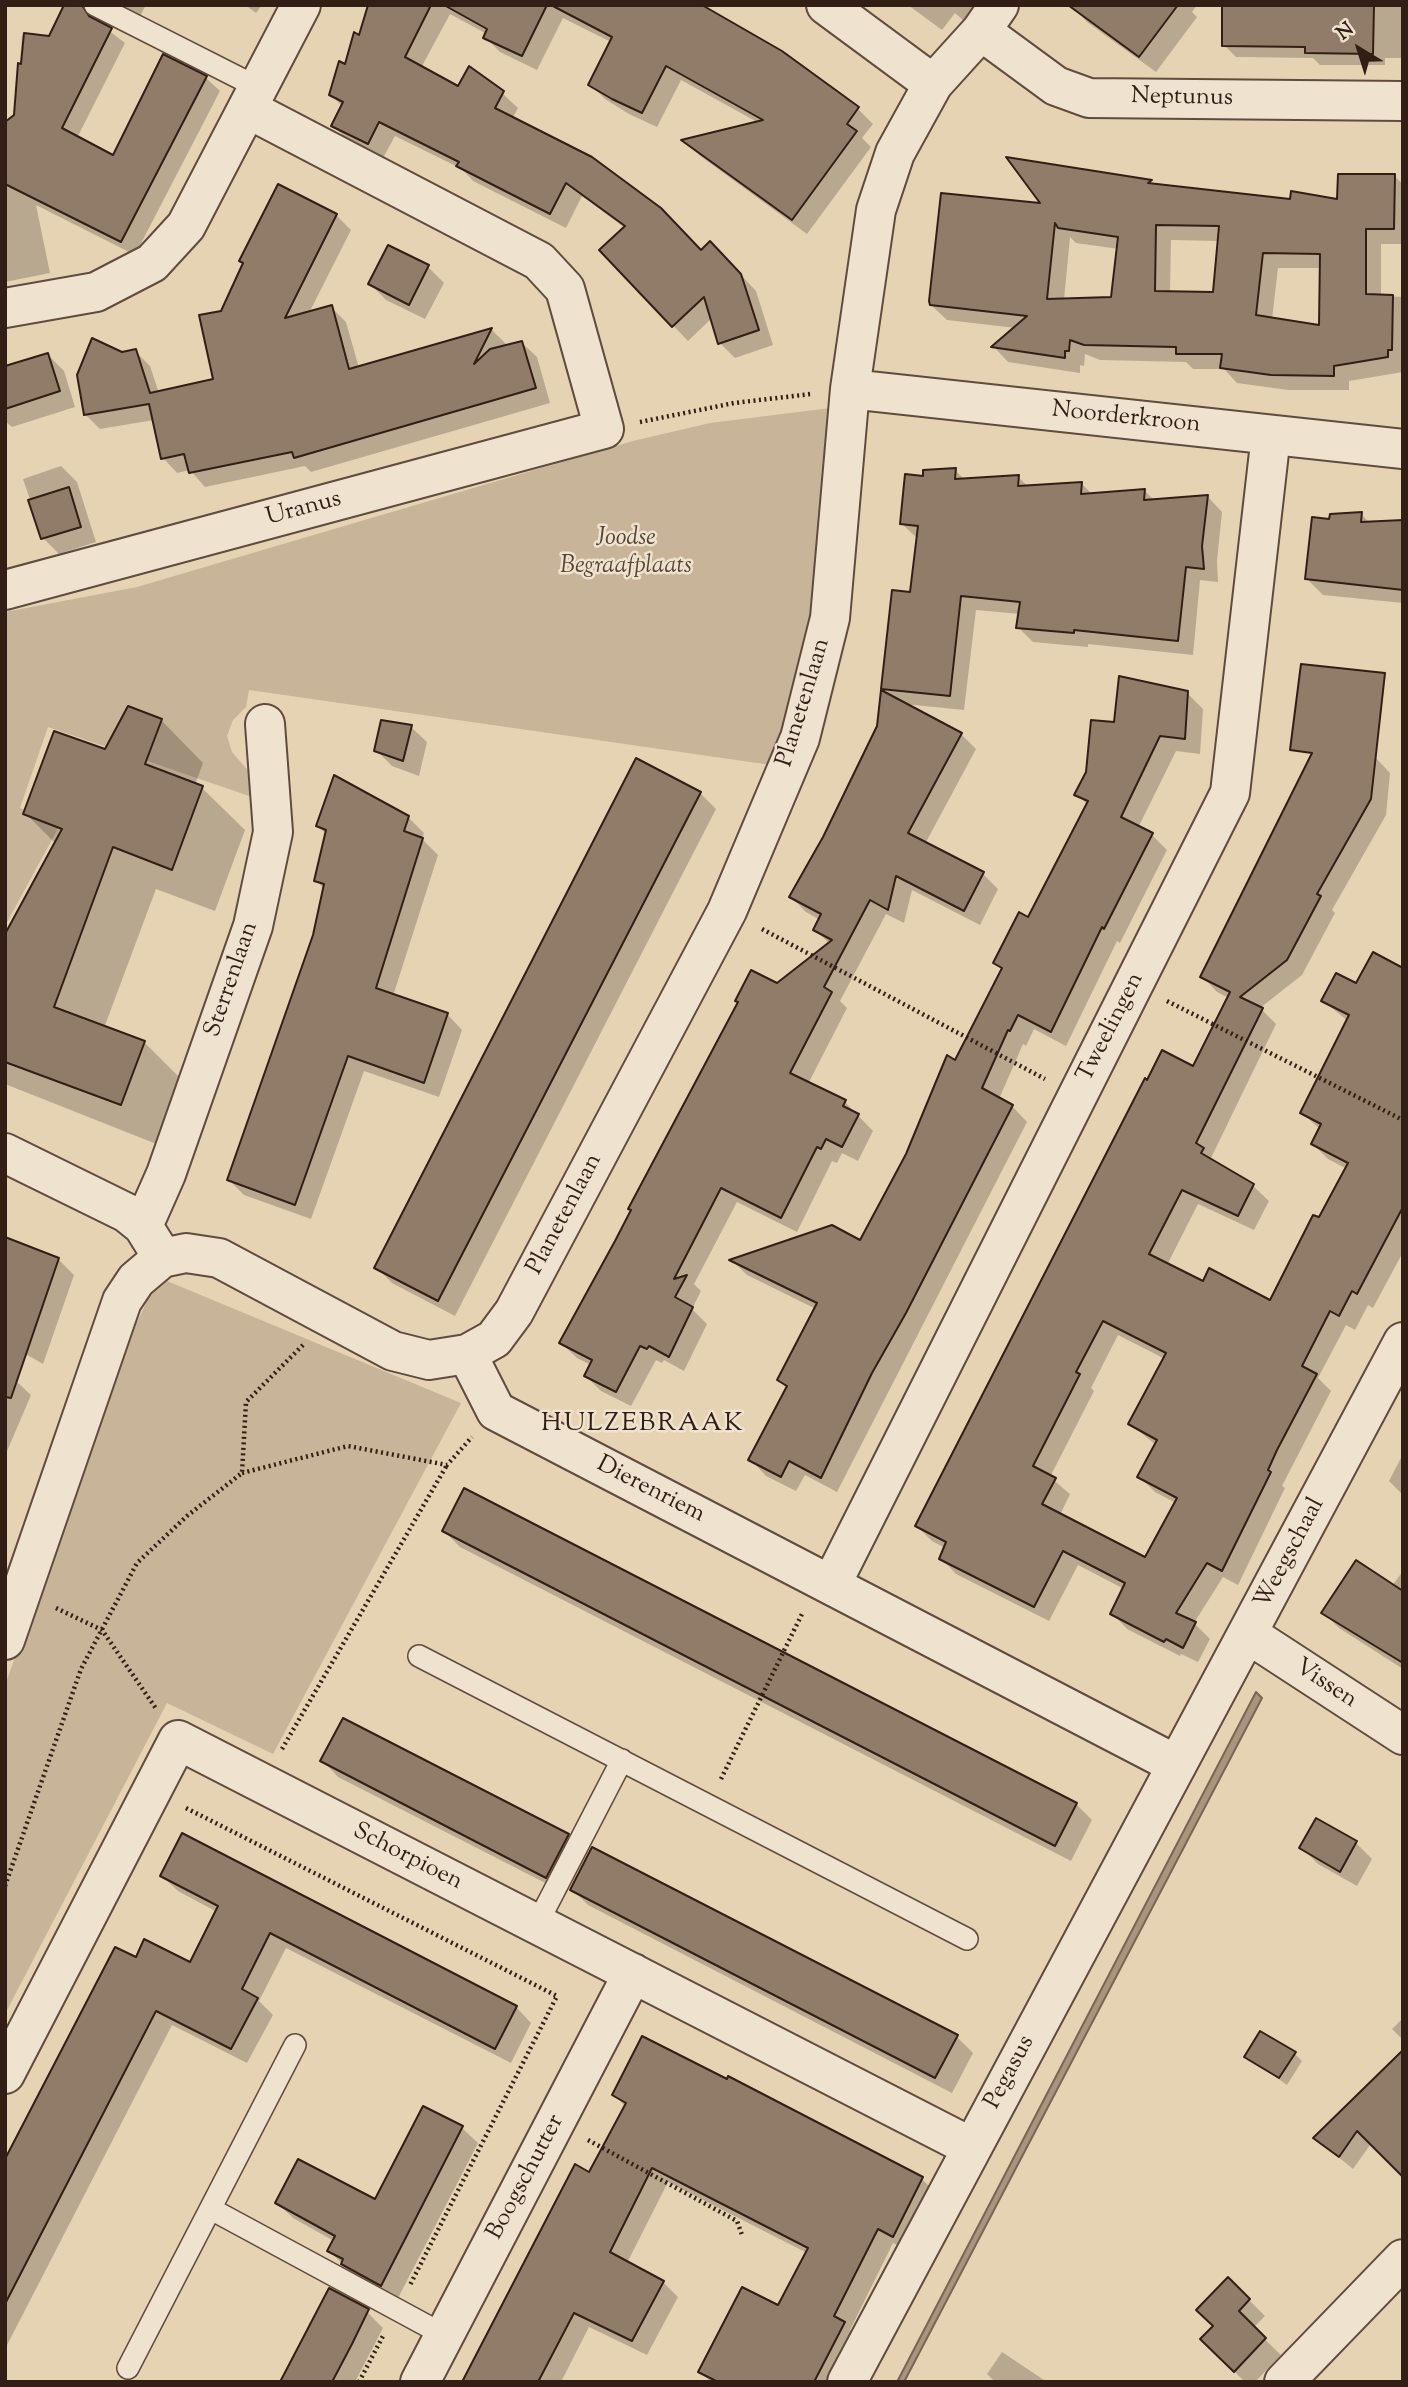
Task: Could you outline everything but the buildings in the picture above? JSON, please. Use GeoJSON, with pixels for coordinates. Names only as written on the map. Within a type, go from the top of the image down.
{"type":"FeatureCollection","features":[{"type":"Feature","properties":{"kind":"street"},"geometry":{"type":"LineString","coordinates":[[5,308],[96,292],[152,263],[186,226],[301,5]]}},
{"type":"Feature","properties":{"kind":"street"},"geometry":{"type":"LineString","coordinates":[[826,5],[933,84]]}},
{"type":"Feature","properties":{"kind":"street","name":"Planetenlaan"},"geometry":{"type":"LineString","coordinates":[[467,1354],[494,1339],[514,1312],[727,911],[800,738],[830,618],[850,389],[876,211],[895,153],[933,84],[990,18]]}},
{"type":"Feature","properties":{"kind":"street","name":"Neptunus"},"geometry":{"type":"LineString","coordinates":[[990,18],[1056,86],[1089,98],[1403,102]]}},
{"type":"Feature","properties":{"kind":"street"},"geometry":{"type":"LineString","coordinates":[[253,99],[539,261],[565,289],[604,429]]}},
{"type":"Feature","properties":{"kind":"street","name":"Noorderkroon"},"geometry":{"type":"LineString","coordinates":[[850,389],[1403,449]]}},
{"type":"Feature","properties":{"kind":"street","name":"Uranus"},"geometry":{"type":"LineString","coordinates":[[5,590],[604,429]]}},
{"type":"Feature","properties":{"kind":"street","name":"Tweelingen"},"geometry":{"type":"LineString","coordinates":[[825,1582],[1135,985],[1230,793],[1271,435]]}},
{"type":"Feature","properties":{"kind":"street","name":"Sterrenlaan"},"geometry":{"type":"LineString","coordinates":[[143,1226],[166,1174],[253,926],[273,832],[265,724]]}},
{"type":"Feature","properties":{"kind":"street"},"geometry":{"type":"LineString","coordinates":[[5,1153],[127,1213],[143,1226],[162,1258]]}},
{"type":"Feature","properties":{"kind":"street"},"geometry":{"type":"LineString","coordinates":[[5,1640],[122,1301],[136,1280],[162,1258],[186,1253],[219,1258],[393,1351],[429,1360],[467,1354],[496,1411]]}},
{"type":"Feature","properties":{"kind":"street","name":"Weegschaal"},"geometry":{"type":"LineString","coordinates":[[1177,1765],[1403,1342]]}},
{"type":"Feature","properties":{"kind":"street","name":"Dierenriem"},"geometry":{"type":"LineString","coordinates":[[496,1411],[1177,1765]]}},
{"type":"Feature","properties":{"kind":"street","name":"Vissen"},"geometry":{"type":"LineString","coordinates":[[1248,1634],[1403,1735]]}},
{"type":"Feature","properties":{"kind":"street"},"geometry":{"type":"LineString","coordinates":[[5,2074],[150,1789],[178,1740]]}},
{"type":"Feature","properties":{"kind":"street","name":"Schorpioen"},"geometry":{"type":"LineString","coordinates":[[178,1740],[971,2147]]}},
{"type":"Feature","properties":{"kind":"street","name":"Pegasus"},"geometry":{"type":"LineString","coordinates":[[847,2382],[1177,1765]]}},
{"type":"Feature","properties":{"kind":"street","name":"Boogschutter"},"geometry":{"type":"LineString","coordinates":[[420,2382],[633,1973]]}},
{"type":"Feature","properties":{"kind":"street"},"geometry":{"type":"LineString","coordinates":[[1284,2382],[1403,2259]]}},
{"type":"Feature","properties":{"kind":"lane"},"geometry":{"type":"LineString","coordinates":[[95,5],[253,99]]}},
{"type":"Feature","properties":{"kind":"lane"},"geometry":{"type":"LineString","coordinates":[[419,1656],[967,1939]]}},
{"type":"Feature","properties":{"kind":"lane"},"geometry":{"type":"LineString","coordinates":[[537,1924],[622,1760]]}},
{"type":"Feature","properties":{"kind":"lane"},"geometry":{"type":"LineString","coordinates":[[128,2368],[295,2045]]}},
{"type":"Feature","properties":{"kind":"lane"},"geometry":{"type":"LineString","coordinates":[[211,2209],[444,2335]]}},
{"type":"Feature","properties":{"kind":"path"},"geometry":{"type":"LineString","coordinates":[[604,429],[734,403],[850,389]]}},
{"type":"Feature","properties":{"kind":"path"},"geometry":{"type":"LineString","coordinates":[[727,911],[1077,1097]]}},
{"type":"Feature","properties":{"kind":"path"},"geometry":{"type":"LineString","coordinates":[[1135,985],[1403,1120]]}},
{"type":"Feature","properties":{"kind":"path"},"geometry":{"type":"LineString","coordinates":[[242,1474],[246,1402],[301,1348],[321,1313]]}},
{"type":"Feature","properties":{"kind":"path"},"geometry":{"type":"LineString","coordinates":[[262,1783],[447,1465],[496,1411]]}},
{"type":"Feature","properties":{"kind":"path"},"geometry":{"type":"LineString","coordinates":[[5,1886],[81,1669],[137,1563],[187,1516],[242,1474],[348,1446],[447,1465]]}},
{"type":"Feature","properties":{"kind":"path"},"geometry":{"type":"LineString","coordinates":[[708,1805],[825,1582]]}},
{"type":"Feature","properties":{"kind":"path"},"geometry":{"type":"LineString","coordinates":[[24,1588],[47,1604],[102,1630],[178,1740]]}},
{"type":"Feature","properties":{"kind":"path"},"geometry":{"type":"LineString","coordinates":[[150,1789],[557,1996],[359,2382]]}},
{"type":"Feature","properties":{"kind":"path"},"geometry":{"type":"LineString","coordinates":[[555,2123],[737,2221],[742,2235]]}},
{"type":"Feature","properties":{"kind":"green space","name":"Joodse Begraafplaats"},"geometry":{"type":"Polygon","coordinates":[[[838,407],[802,687],[771,765],[249,690],[246,707],[233,720],[227,736],[232,752],[252,775],[255,798],[48,727],[20,808],[61,823],[5,926],[5,612],[137,587],[633,441],[710,423],[838,407]]]}},
{"type":"Feature","properties":{"kind":"green space"},"geometry":{"type":"Polygon","coordinates":[[[167,1281],[461,1403],[273,1754],[167,1703],[5,2014],[5,1685],[136,1324],[149,1297],[167,1281]]]}},
{"type":"Feature","properties":{"kind":"shaded area"},"geometry":{"type":"Polygon","coordinates":[[[1256,1692],[1262,1698],[904,2382],[897,2382],[1256,1692]]]}},
{"type":"Feature","properties":{"kind":"district","name":"HULZEBRAAK"},"geometry":{"type":"Point","coordinates":[643,1426]}}]}
